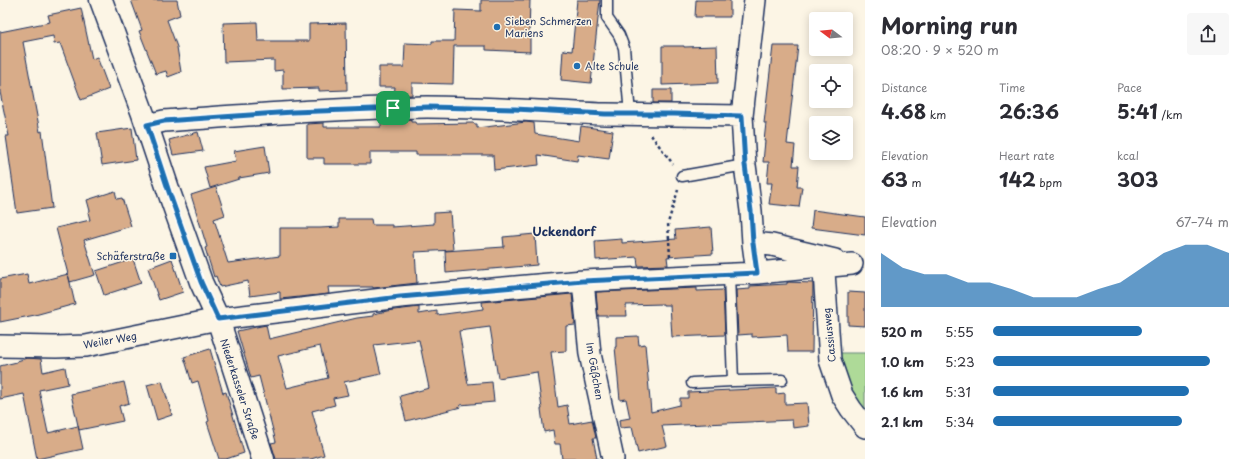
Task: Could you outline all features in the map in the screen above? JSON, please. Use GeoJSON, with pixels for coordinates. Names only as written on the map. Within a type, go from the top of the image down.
{"type":"FeatureCollection","features":[{"type":"Feature","properties":{"kind":"street"},"geometry":{"type":"LineString","coordinates":[[101,0],[147,125],[201,282],[218,319]]}},
{"type":"Feature","properties":{"kind":"street"},"geometry":{"type":"LineString","coordinates":[[754,0],[742,116],[745,165],[757,273]]}},
{"type":"Feature","properties":{"kind":"street"},"geometry":{"type":"LineString","coordinates":[[147,125],[164,121],[293,112],[428,107],[515,109],[605,114],[742,116]]}},
{"type":"Feature","properties":{"kind":"street"},"geometry":{"type":"LineString","coordinates":[[753,243],[772,246],[823,262]]}},
{"type":"Feature","properties":{"kind":"street","name":"Weiler Weg"},"geometry":{"type":"LineString","coordinates":[[0,346],[86,346],[218,319],[400,297],[583,281],[757,273],[823,262],[858,265]]}},
{"type":"Feature","properties":{"kind":"street","name":"Cassiusweg"},"geometry":{"type":"LineString","coordinates":[[823,262],[830,360],[842,395],[865,427]]}},
{"type":"Feature","properties":{"kind":"street","name":"Im Gäßchen"},"geometry":{"type":"LineString","coordinates":[[583,281],[590,354],[613,459]]}},
{"type":"Feature","properties":{"kind":"street","name":"Niederkasseler Straße"},"geometry":{"type":"LineString","coordinates":[[218,319],[263,459]]}},
{"type":"Feature","properties":{"kind":"lane"},"geometry":{"type":"LineString","coordinates":[[607,0],[607,18],[619,35],[624,48],[638,114]]}},
{"type":"Feature","properties":{"kind":"lane"},"geometry":{"type":"LineString","coordinates":[[682,176],[745,165]]}},
{"type":"Feature","properties":{"kind":"lane"},"geometry":{"type":"LineString","coordinates":[[729,275],[733,381]]}},
{"type":"Feature","properties":{"kind":"lane"},"geometry":{"type":"LineString","coordinates":[[692,383],[782,380]]}},
{"type":"Feature","properties":{"kind":"path"},"geometry":{"type":"LineString","coordinates":[[638,114],[647,127],[649,133],[682,176],[668,223],[671,278]]}},
{"type":"Feature","properties":{"kind":"green space"},"geometry":{"type":"Polygon","coordinates":[[[836,353],[865,353],[865,417],[847,390],[836,353]]]}},
{"type":"Feature","properties":{"kind":"building"},"geometry":{"type":"Polygon","coordinates":[[[131,0],[177,0],[180,15],[167,20],[177,47],[181,72],[168,77],[166,71],[156,74],[139,31],[142,30],[131,0]]]}},
{"type":"Feature","properties":{"kind":"building"},"geometry":{"type":"Polygon","coordinates":[[[481,0],[530,0],[530,52],[486,50],[486,46],[454,46],[453,84],[412,83],[412,95],[394,96],[395,87],[379,87],[379,67],[404,67],[405,43],[432,44],[432,41],[454,41],[455,10],[481,11],[481,0]]]}},
{"type":"Feature","properties":{"kind":"building"},"geometry":{"type":"Polygon","coordinates":[[[577,0],[600,0],[591,83],[561,80],[563,50],[572,51],[577,0]]]}},
{"type":"Feature","properties":{"kind":"building"},"geometry":{"type":"Polygon","coordinates":[[[696,0],[730,0],[730,17],[695,17],[696,0]]]}},
{"type":"Feature","properties":{"kind":"building"},"geometry":{"type":"Polygon","coordinates":[[[81,8],[92,59],[97,57],[109,89],[81,100],[60,43],[54,44],[53,36],[23,42],[40,132],[42,131],[52,208],[17,213],[6,136],[9,136],[0,92],[0,32],[50,22],[48,15],[81,8]]]}},
{"type":"Feature","properties":{"kind":"building"},"geometry":{"type":"Polygon","coordinates":[[[257,22],[258,41],[309,41],[309,24],[346,23],[347,90],[319,91],[319,88],[283,89],[283,70],[274,71],[274,60],[224,62],[223,23],[257,22]]]}},
{"type":"Feature","properties":{"kind":"building"},"geometry":{"type":"Polygon","coordinates":[[[662,46],[717,46],[718,83],[662,85],[662,46]]]}},
{"type":"Feature","properties":{"kind":"building"},"geometry":{"type":"Polygon","coordinates":[[[773,46],[798,46],[787,144],[795,145],[793,166],[799,166],[797,187],[802,187],[799,207],[769,204],[772,183],[767,183],[769,162],[763,162],[766,123],[764,123],[773,46]]]}},
{"type":"Feature","properties":{"kind":"building"},"geometry":{"type":"Polygon","coordinates":[[[653,90],[671,90],[671,103],[653,103],[653,90]]]}},
{"type":"Feature","properties":{"kind":"building"},"geometry":{"type":"Polygon","coordinates":[[[411,119],[411,122],[415,122],[416,124],[474,123],[477,124],[477,128],[526,122],[534,123],[535,134],[579,141],[581,126],[613,131],[609,159],[578,155],[577,161],[538,155],[539,165],[494,170],[493,155],[416,155],[416,152],[370,152],[370,164],[324,164],[324,158],[307,158],[307,124],[324,123],[324,127],[381,127],[381,121],[411,119]]]}},
{"type":"Feature","properties":{"kind":"building"},"geometry":{"type":"Polygon","coordinates":[[[132,128],[136,160],[102,165],[97,133],[132,128]]]}},
{"type":"Feature","properties":{"kind":"building"},"geometry":{"type":"Polygon","coordinates":[[[198,132],[203,151],[173,155],[169,140],[198,132]]]}},
{"type":"Feature","properties":{"kind":"building"},"geometry":{"type":"Polygon","coordinates":[[[265,146],[269,173],[239,178],[210,188],[204,167],[236,161],[234,151],[265,146]]]}},
{"type":"Feature","properties":{"kind":"building"},"geometry":{"type":"Polygon","coordinates":[[[216,187],[225,215],[214,219],[228,263],[280,256],[280,228],[339,227],[339,219],[371,219],[372,225],[392,225],[392,227],[434,224],[434,213],[450,212],[453,250],[415,252],[417,283],[373,288],[328,287],[329,294],[280,299],[280,292],[250,296],[248,281],[220,287],[216,276],[214,277],[205,248],[207,247],[191,195],[216,187]]]}},
{"type":"Feature","properties":{"kind":"building"},"geometry":{"type":"Polygon","coordinates":[[[115,191],[117,199],[122,198],[131,226],[84,240],[95,275],[70,282],[56,228],[90,220],[88,212],[90,211],[87,200],[115,191]]]}},
{"type":"Feature","properties":{"kind":"building"},"geometry":{"type":"Polygon","coordinates":[[[813,210],[865,217],[865,235],[811,228],[813,210]]]}},
{"type":"Feature","properties":{"kind":"building"},"geometry":{"type":"Polygon","coordinates":[[[711,227],[713,254],[667,257],[668,265],[638,266],[637,257],[596,260],[595,241],[622,239],[622,243],[676,239],[675,230],[711,227]]]}},
{"type":"Feature","properties":{"kind":"building"},"geometry":{"type":"Polygon","coordinates":[[[535,234],[537,265],[446,273],[445,251],[504,247],[503,237],[535,234]]]}},
{"type":"Feature","properties":{"kind":"building"},"geometry":{"type":"Polygon","coordinates":[[[133,259],[141,283],[104,295],[96,271],[133,259]]]}},
{"type":"Feature","properties":{"kind":"building"},"geometry":{"type":"Polygon","coordinates":[[[172,259],[183,292],[159,300],[148,268],[172,259]]]}},
{"type":"Feature","properties":{"kind":"building"},"geometry":{"type":"Polygon","coordinates":[[[27,274],[29,284],[68,274],[75,304],[35,315],[0,322],[0,279],[27,274]]]}},
{"type":"Feature","properties":{"kind":"building"},"geometry":{"type":"Polygon","coordinates":[[[787,282],[813,283],[812,352],[788,352],[787,335],[752,337],[752,334],[738,335],[736,290],[750,289],[750,286],[787,284],[787,282]]]}},
{"type":"Feature","properties":{"kind":"building"},"geometry":{"type":"Polygon","coordinates":[[[697,288],[697,291],[723,290],[725,335],[672,337],[670,305],[626,305],[627,316],[598,316],[596,292],[697,288]]]}},
{"type":"Feature","properties":{"kind":"building"},"geometry":{"type":"Polygon","coordinates":[[[848,292],[865,293],[865,326],[848,325],[848,292]]]}},
{"type":"Feature","properties":{"kind":"building"},"geometry":{"type":"Polygon","coordinates":[[[572,294],[575,325],[566,326],[566,351],[551,352],[558,407],[567,405],[570,424],[592,420],[596,438],[593,438],[597,459],[562,459],[560,444],[555,444],[553,430],[544,432],[537,372],[498,378],[490,327],[459,331],[468,384],[492,382],[494,402],[460,405],[461,407],[406,421],[400,396],[429,388],[419,340],[374,345],[381,374],[344,382],[348,395],[333,398],[335,405],[312,411],[324,455],[311,459],[276,459],[271,443],[276,442],[259,376],[251,378],[237,331],[266,325],[269,339],[357,318],[373,316],[373,314],[387,311],[419,307],[419,314],[437,311],[437,315],[483,309],[482,302],[572,294]],[[320,346],[278,356],[287,388],[328,378],[320,346]]]}},
{"type":"Feature","properties":{"kind":"building"},"geometry":{"type":"Polygon","coordinates":[[[638,336],[639,345],[645,344],[651,412],[680,405],[680,398],[688,398],[688,392],[776,388],[776,394],[785,393],[785,404],[807,403],[809,426],[793,428],[792,420],[662,426],[667,446],[638,453],[632,427],[620,428],[619,420],[630,418],[626,399],[620,400],[615,347],[616,337],[638,336]]]}},
{"type":"Feature","properties":{"kind":"building"},"geometry":{"type":"Polygon","coordinates":[[[210,349],[223,393],[226,392],[244,453],[226,459],[219,459],[207,422],[209,421],[198,381],[192,383],[184,357],[210,349]]]}},
{"type":"Feature","properties":{"kind":"building"},"geometry":{"type":"Polygon","coordinates":[[[27,358],[41,359],[43,372],[65,367],[68,384],[39,390],[48,433],[78,426],[83,449],[37,459],[24,394],[0,399],[0,366],[27,358]]]}},
{"type":"Feature","properties":{"kind":"building"},"geometry":{"type":"Polygon","coordinates":[[[162,381],[172,415],[157,420],[147,385],[162,381]]]}},
{"type":"Feature","properties":{"kind":"building"},"geometry":{"type":"Polygon","coordinates":[[[124,382],[129,403],[119,406],[123,421],[79,430],[71,394],[124,382]]]}},
{"type":"Feature","properties":{"kind":"place","name":"Sieben Schmerzen Mariens"},"geometry":{"type":"Point","coordinates":[497,27]}},
{"type":"Feature","properties":{"kind":"place","name":"Alte Schule"},"geometry":{"type":"Point","coordinates":[577,66]}},
{"type":"Feature","properties":{"kind":"place","name":"Schäferstraße"},"geometry":{"type":"Point","coordinates":[173,256]}},
{"type":"Feature","properties":{"kind":"district","name":"Uckendorf"},"geometry":{"type":"Point","coordinates":[564,232]}},
{"type":"Feature","properties":{"kind":"route"},"geometry":{"type":"LineString","coordinates":[[428,107],[515,109],[605,114],[742,116],[745,165],[757,273],[583,281],[400,297],[218,319],[201,282],[147,125],[164,121],[293,112],[393,108],[428,107]]}}]}
